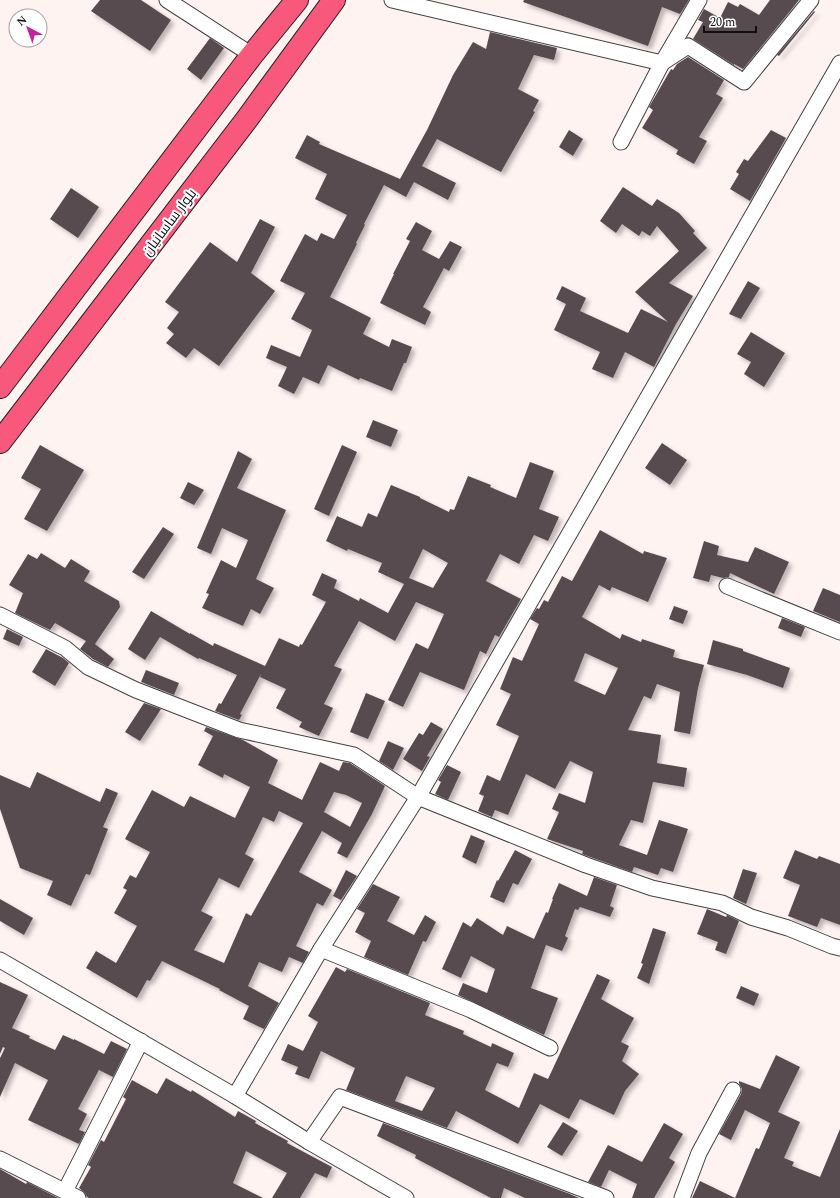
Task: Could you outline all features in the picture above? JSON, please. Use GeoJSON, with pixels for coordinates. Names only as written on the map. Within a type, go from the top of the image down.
{"type":"FeatureCollection","features":[{"type":"Feature","properties":{"kind":"highway"},"geometry":{"type":"LineString","coordinates":[[0,387],[252,55],[297,0]]}},
{"type":"Feature","properties":{"kind":"highway","name":"بلوار ساسانیان"},"geometry":{"type":"LineString","coordinates":[[0,442],[247,120],[334,0]]}},
{"type":"Feature","properties":{"kind":"street"},"geometry":{"type":"LineString","coordinates":[[167,0],[252,55]]}},
{"type":"Feature","properties":{"kind":"street"},"geometry":{"type":"LineString","coordinates":[[392,0],[662,63],[688,46],[744,82],[811,0]]}},
{"type":"Feature","properties":{"kind":"street"},"geometry":{"type":"LineString","coordinates":[[621,142],[662,63],[699,0]]}},
{"type":"Feature","properties":{"kind":"street"},"geometry":{"type":"LineString","coordinates":[[235,1096],[321,949],[418,797],[840,63]]}},
{"type":"Feature","properties":{"kind":"street"},"geometry":{"type":"LineString","coordinates":[[727,586],[840,632]]}},
{"type":"Feature","properties":{"kind":"street"},"geometry":{"type":"LineString","coordinates":[[0,614],[65,648],[88,667],[136,690],[239,730],[354,755],[418,797],[586,865],[652,888],[722,903],[751,917],[788,928],[840,948]]}},
{"type":"Feature","properties":{"kind":"street"},"geometry":{"type":"LineString","coordinates":[[321,949],[471,1010],[550,1048]]}},
{"type":"Feature","properties":{"kind":"street"},"geometry":{"type":"LineString","coordinates":[[0,960],[235,1096],[309,1142],[406,1198]]}},
{"type":"Feature","properties":{"kind":"street"},"geometry":{"type":"LineString","coordinates":[[0,1159],[72,1194],[141,1041]]}},
{"type":"Feature","properties":{"kind":"street"},"geometry":{"type":"LineString","coordinates":[[682,1198],[699,1153],[734,1090]]}},
{"type":"Feature","properties":{"kind":"street"},"geometry":{"type":"LineString","coordinates":[[309,1142],[340,1097],[606,1198]]}},
{"type":"Feature","properties":{"kind":"building"},"geometry":{"type":"Polygon","coordinates":[[[100,0],[141,0],[171,20],[150,51],[91,11],[100,0]]]}},
{"type":"Feature","properties":{"kind":"building"},"geometry":{"type":"Polygon","coordinates":[[[524,0],[689,0],[680,14],[662,7],[648,46],[523,2],[524,0]]]}},
{"type":"Feature","properties":{"kind":"building"},"geometry":{"type":"Polygon","coordinates":[[[770,0],[799,0],[743,69],[734,65],[693,39],[703,22],[698,20],[704,9],[720,18],[728,2],[738,7],[740,4],[759,15],[770,0]]]}},
{"type":"Feature","properties":{"kind":"building"},"geometry":{"type":"Polygon","coordinates":[[[814,11],[815,12],[779,56],[777,55],[814,11]]]}},
{"type":"Feature","properties":{"kind":"building"},"geometry":{"type":"Polygon","coordinates":[[[490,32],[557,48],[554,60],[534,55],[518,89],[539,100],[533,111],[535,112],[501,172],[437,139],[422,166],[456,183],[448,200],[414,182],[406,197],[384,185],[364,224],[365,225],[356,243],[357,244],[330,297],[371,318],[363,334],[389,347],[392,339],[412,347],[392,391],[360,378],[359,380],[328,365],[319,384],[303,377],[294,394],[278,386],[287,367],[266,358],[271,345],[300,357],[312,330],[291,319],[305,293],[280,281],[305,234],[317,241],[321,233],[334,239],[347,215],[315,199],[327,174],[295,158],[307,135],[320,142],[319,144],[400,179],[427,130],[453,75],[473,42],[486,49],[490,32]]]}},
{"type":"Feature","properties":{"kind":"building"},"geometry":{"type":"Polygon","coordinates":[[[210,38],[224,48],[201,80],[187,69],[210,38]]]}},
{"type":"Feature","properties":{"kind":"building"},"geometry":{"type":"Polygon","coordinates":[[[688,57],[724,80],[716,94],[723,98],[699,137],[707,141],[694,164],[676,154],[678,150],[642,128],[653,110],[649,107],[671,69],[673,70],[677,64],[688,57]]]}},
{"type":"Feature","properties":{"kind":"building"},"geometry":{"type":"Polygon","coordinates":[[[569,130],[583,139],[573,156],[559,147],[569,130]]]}},
{"type":"Feature","properties":{"kind":"building"},"geometry":{"type":"Polygon","coordinates":[[[771,130],[786,138],[750,201],[730,189],[739,174],[736,172],[744,159],[748,161],[771,130]]]}},
{"type":"Feature","properties":{"kind":"building"},"geometry":{"type":"Polygon","coordinates":[[[623,187],[652,206],[657,199],[679,213],[695,231],[693,233],[707,248],[669,283],[693,296],[676,324],[654,367],[625,352],[613,378],[592,369],[600,352],[554,330],[566,304],[556,299],[562,286],[586,298],[580,311],[628,333],[641,309],[668,322],[635,292],[679,251],[657,226],[650,236],[642,231],[639,236],[622,224],[616,233],[600,221],[623,187]]]}},
{"type":"Feature","properties":{"kind":"building"},"geometry":{"type":"Polygon","coordinates":[[[71,188],[99,207],[78,238],[50,219],[71,188]]]}},
{"type":"Feature","properties":{"kind":"building"},"geometry":{"type":"Polygon","coordinates":[[[260,219],[275,227],[251,273],[275,291],[219,366],[194,348],[186,358],[166,343],[174,334],[167,328],[179,312],[165,302],[210,242],[237,262],[260,219]]]}},
{"type":"Feature","properties":{"kind":"building"},"geometry":{"type":"Polygon","coordinates":[[[416,222],[432,231],[422,250],[439,259],[450,241],[462,247],[449,271],[444,268],[423,307],[431,312],[425,325],[380,303],[410,241],[406,239],[416,222]]]}},
{"type":"Feature","properties":{"kind":"building"},"geometry":{"type":"Polygon","coordinates":[[[748,281],[760,288],[741,319],[729,314],[748,281]]]}},
{"type":"Feature","properties":{"kind":"building"},"geometry":{"type":"Polygon","coordinates":[[[751,332],[785,353],[764,387],[744,374],[751,362],[737,354],[751,332]]]}},
{"type":"Feature","properties":{"kind":"building"},"geometry":{"type":"Polygon","coordinates":[[[373,420],[398,430],[391,447],[366,437],[373,420]]]}},
{"type":"Feature","properties":{"kind":"building"},"geometry":{"type":"Polygon","coordinates":[[[662,443],[687,460],[670,485],[645,468],[662,443]]]}},
{"type":"Feature","properties":{"kind":"building"},"geometry":{"type":"Polygon","coordinates":[[[40,445],[84,470],[47,531],[24,519],[41,489],[21,478],[40,445]]]}},
{"type":"Feature","properties":{"kind":"building"},"geometry":{"type":"Polygon","coordinates":[[[342,445],[357,452],[329,516],[314,509],[342,445]]]}},
{"type":"Feature","properties":{"kind":"building"},"geometry":{"type":"Polygon","coordinates":[[[238,451],[252,459],[237,488],[286,510],[256,579],[274,588],[260,614],[251,609],[243,626],[202,608],[209,594],[206,593],[221,560],[236,568],[248,540],[222,528],[211,554],[197,548],[238,451]]]}},
{"type":"Feature","properties":{"kind":"building"},"geometry":{"type":"Polygon","coordinates":[[[530,462],[554,471],[539,509],[559,517],[548,541],[534,535],[519,564],[500,554],[486,581],[521,599],[499,637],[495,635],[486,654],[480,651],[464,690],[420,672],[403,707],[388,700],[416,643],[428,649],[444,614],[416,602],[395,641],[359,621],[334,666],[342,669],[324,704],[333,708],[319,736],[299,727],[302,722],[276,708],[286,689],[260,677],[261,674],[240,714],[242,715],[239,720],[215,711],[219,703],[221,704],[237,675],[199,658],[198,659],[160,637],[145,660],[128,649],[151,611],[213,646],[214,643],[265,666],[279,638],[299,647],[300,644],[302,645],[326,602],[312,595],[322,573],[337,580],[334,588],[359,601],[360,598],[388,613],[404,584],[378,572],[382,563],[348,549],[347,551],[326,541],[337,516],[362,527],[368,513],[377,517],[391,485],[420,497],[449,512],[450,509],[454,510],[468,476],[491,485],[490,487],[516,498],[530,462]],[[423,549],[409,578],[433,588],[448,563],[423,549]]]}},
{"type":"Feature","properties":{"kind":"building"},"geometry":{"type":"Polygon","coordinates":[[[188,482],[204,490],[194,505],[180,498],[188,482]]]}},
{"type":"Feature","properties":{"kind":"building"},"geometry":{"type":"Polygon","coordinates":[[[163,527],[174,534],[144,579],[132,572],[163,527]]]}},
{"type":"Feature","properties":{"kind":"building"},"geometry":{"type":"Polygon","coordinates":[[[600,530],[643,554],[644,551],[667,558],[648,602],[612,587],[610,591],[599,585],[582,617],[620,639],[622,634],[641,642],[642,639],[675,650],[673,657],[704,665],[698,688],[690,734],[674,731],[680,692],[657,684],[651,699],[644,696],[628,730],[661,735],[657,763],[687,768],[684,787],[653,782],[643,823],[631,820],[619,845],[647,855],[659,820],[688,829],[673,872],[661,868],[658,875],[634,867],[632,872],[582,854],[583,851],[547,839],[559,812],[552,809],[559,793],[585,803],[593,772],[570,761],[555,789],[526,774],[508,815],[495,810],[492,817],[478,811],[484,796],[479,794],[487,775],[500,781],[519,736],[496,725],[511,694],[500,689],[513,657],[522,661],[539,624],[530,619],[537,608],[539,609],[544,600],[548,602],[562,576],[572,581],[600,530]],[[585,653],[574,681],[605,695],[618,668],[585,653]]]}},
{"type":"Feature","properties":{"kind":"building"},"geometry":{"type":"Polygon","coordinates":[[[704,541],[719,546],[717,555],[748,562],[755,547],[789,562],[774,594],[730,573],[729,577],[723,578],[711,575],[709,582],[693,578],[704,541]]]}},
{"type":"Feature","properties":{"kind":"building"},"geometry":{"type":"Polygon","coordinates":[[[41,553],[65,568],[71,559],[90,571],[84,581],[119,601],[120,607],[95,644],[114,659],[108,667],[93,659],[80,649],[86,641],[55,623],[50,630],[15,613],[23,593],[9,585],[28,554],[37,559],[41,553]]]}},
{"type":"Feature","properties":{"kind":"building"},"geometry":{"type":"Polygon","coordinates":[[[823,588],[840,595],[840,622],[813,611],[823,588]]]}},
{"type":"Feature","properties":{"kind":"building"},"geometry":{"type":"Polygon","coordinates":[[[674,606],[688,611],[683,624],[669,619],[674,606]]]}},
{"type":"Feature","properties":{"kind":"building"},"geometry":{"type":"Polygon","coordinates":[[[782,618],[805,627],[801,637],[778,628],[782,618]]]}},
{"type":"Feature","properties":{"kind":"building"},"geometry":{"type":"Polygon","coordinates":[[[7,629],[23,637],[19,646],[3,639],[7,629]]]}},
{"type":"Feature","properties":{"kind":"building"},"geometry":{"type":"Polygon","coordinates":[[[713,640],[743,649],[743,651],[790,668],[783,688],[747,675],[707,664],[713,640]]]}},
{"type":"Feature","properties":{"kind":"building"},"geometry":{"type":"Polygon","coordinates":[[[46,649],[69,663],[55,686],[32,672],[46,649]]]}},
{"type":"Feature","properties":{"kind":"building"},"geometry":{"type":"Polygon","coordinates":[[[146,670],[179,683],[174,695],[141,682],[146,670]]]}},
{"type":"Feature","properties":{"kind":"building"},"geometry":{"type":"Polygon","coordinates":[[[366,693],[385,701],[368,739],[350,732],[366,693]]]}},
{"type":"Feature","properties":{"kind":"building"},"geometry":{"type":"Polygon","coordinates":[[[144,703],[161,709],[140,741],[125,732],[144,703]]]}},
{"type":"Feature","properties":{"kind":"building"},"geometry":{"type":"Polygon","coordinates":[[[431,722],[443,729],[427,756],[430,757],[422,771],[403,759],[419,733],[423,735],[431,722]]]}},
{"type":"Feature","properties":{"kind":"building"},"geometry":{"type":"Polygon","coordinates":[[[206,727],[243,740],[278,760],[268,783],[302,800],[320,762],[339,771],[343,762],[350,763],[385,786],[372,814],[347,858],[337,853],[342,843],[322,831],[299,872],[332,890],[323,906],[317,903],[296,946],[309,952],[303,963],[289,957],[282,972],[259,962],[248,986],[279,1003],[264,1029],[243,1019],[249,1006],[219,990],[220,989],[162,961],[150,981],[147,980],[137,998],[86,968],[96,951],[116,963],[137,926],[114,913],[127,890],[123,888],[130,875],[136,878],[150,852],[125,839],[152,790],[184,807],[190,796],[235,818],[250,787],[224,774],[223,778],[198,765],[213,736],[204,731],[206,727]],[[334,792],[324,812],[350,827],[362,803],[346,795],[334,792]],[[279,811],[274,822],[263,817],[245,854],[254,859],[239,888],[219,878],[201,911],[213,917],[194,950],[224,963],[246,913],[251,916],[303,823],[279,811]]]}},
{"type":"Feature","properties":{"kind":"building"},"geometry":{"type":"Polygon","coordinates":[[[388,741],[404,748],[393,770],[379,761],[388,741]]]}},
{"type":"Feature","properties":{"kind":"building"},"geometry":{"type":"Polygon","coordinates":[[[447,765],[461,772],[448,800],[435,794],[441,782],[438,780],[447,765]]]}},
{"type":"Feature","properties":{"kind":"building"},"geometry":{"type":"Polygon","coordinates":[[[37,772],[100,802],[106,788],[118,793],[103,827],[108,829],[90,875],[86,874],[71,906],[47,895],[53,881],[20,868],[0,809],[0,775],[30,788],[37,772]]]}},
{"type":"Feature","properties":{"kind":"building"},"geometry":{"type":"Polygon","coordinates":[[[471,835],[485,841],[476,864],[462,857],[471,835]]]}},
{"type":"Feature","properties":{"kind":"building"},"geometry":{"type":"Polygon","coordinates":[[[515,850],[532,859],[518,885],[513,883],[504,903],[490,897],[497,880],[498,881],[515,850]]]}},
{"type":"Feature","properties":{"kind":"building"},"geometry":{"type":"Polygon","coordinates":[[[795,850],[817,859],[819,856],[840,864],[840,925],[821,918],[817,927],[788,916],[800,885],[783,878],[795,850]]]}},
{"type":"Feature","properties":{"kind":"building"},"geometry":{"type":"Polygon","coordinates":[[[743,869],[757,873],[746,904],[733,898],[743,869]]]}},
{"type":"Feature","properties":{"kind":"building"},"geometry":{"type":"Polygon","coordinates":[[[346,870],[357,876],[341,900],[333,896],[346,870]]]}},
{"type":"Feature","properties":{"kind":"building"},"geometry":{"type":"Polygon","coordinates":[[[594,877],[617,885],[610,906],[614,908],[610,917],[580,907],[578,910],[575,909],[565,936],[568,938],[562,951],[546,945],[531,988],[558,998],[544,1035],[458,995],[463,983],[487,993],[495,969],[471,956],[461,978],[442,969],[463,922],[471,927],[477,918],[503,935],[507,926],[534,939],[546,912],[548,913],[559,883],[587,896],[594,877]]]}},
{"type":"Feature","properties":{"kind":"building"},"geometry":{"type":"Polygon","coordinates":[[[373,884],[400,897],[387,921],[414,935],[425,915],[436,922],[426,942],[423,941],[408,975],[364,957],[371,941],[355,932],[365,913],[357,909],[373,884]]]}},
{"type":"Feature","properties":{"kind":"building"},"geometry":{"type":"Polygon","coordinates":[[[0,899],[33,918],[24,935],[0,921],[0,899]]]}},
{"type":"Feature","properties":{"kind":"building"},"geometry":{"type":"Polygon","coordinates":[[[707,909],[726,917],[727,915],[739,921],[726,954],[715,950],[718,942],[697,934],[707,909]]]}},
{"type":"Feature","properties":{"kind":"building"},"geometry":{"type":"Polygon","coordinates":[[[653,928],[666,932],[649,984],[637,978],[643,964],[641,963],[653,928]]]}},
{"type":"Feature","properties":{"kind":"building"},"geometry":{"type":"Polygon","coordinates":[[[336,967],[345,972],[347,969],[430,1003],[425,1015],[464,1031],[463,1034],[491,1047],[492,1043],[514,1053],[508,1067],[497,1063],[485,1090],[519,1108],[534,1073],[548,1079],[597,974],[610,980],[601,999],[634,1018],[621,1042],[629,1046],[622,1061],[639,1074],[625,1091],[614,1115],[580,1099],[569,1119],[540,1104],[518,1144],[456,1111],[447,1128],[346,1090],[355,1068],[321,1051],[309,1079],[295,1074],[298,1067],[281,1060],[288,1044],[303,1051],[318,1022],[308,1016],[336,967]],[[406,1076],[395,1101],[422,1111],[435,1088],[406,1076]]]}},
{"type":"Feature","properties":{"kind":"building"},"geometry":{"type":"Polygon","coordinates":[[[0,982],[28,995],[12,1028],[30,1036],[29,1038],[55,1050],[63,1035],[104,1054],[111,1041],[127,1049],[113,1077],[99,1070],[78,1109],[87,1114],[79,1130],[85,1132],[79,1144],[28,1120],[48,1080],[15,1063],[0,1097],[0,1058],[5,1048],[3,1047],[0,1054],[0,982]]]}},
{"type":"Feature","properties":{"kind":"building"},"geometry":{"type":"Polygon","coordinates":[[[741,986],[759,994],[754,1006],[736,998],[741,986]]]}},
{"type":"Feature","properties":{"kind":"building"},"geometry":{"type":"Polygon","coordinates":[[[776,1055],[800,1067],[778,1112],[800,1122],[784,1158],[794,1162],[792,1166],[820,1177],[840,1129],[840,1198],[735,1198],[756,1148],[759,1149],[770,1123],[745,1110],[731,1140],[719,1134],[741,1094],[742,1089],[739,1081],[760,1089],[776,1055]]]}},
{"type":"Feature","properties":{"kind":"building"},"geometry":{"type":"Polygon","coordinates":[[[166,1078],[191,1092],[192,1090],[235,1117],[238,1111],[256,1121],[255,1123],[288,1141],[287,1143],[332,1167],[327,1178],[315,1173],[300,1198],[272,1198],[287,1173],[246,1151],[233,1183],[263,1198],[87,1197],[79,1188],[91,1167],[88,1165],[101,1140],[104,1142],[126,1099],[123,1097],[132,1080],[157,1094],[166,1078]]]}},
{"type":"Feature","properties":{"kind":"building"},"geometry":{"type":"Polygon","coordinates":[[[563,1122],[578,1131],[562,1156],[547,1147],[563,1122]]]}},
{"type":"Feature","properties":{"kind":"building"},"geometry":{"type":"Polygon","coordinates":[[[383,1123],[579,1198],[525,1198],[504,1188],[501,1198],[491,1198],[415,1158],[416,1155],[377,1136],[383,1123]]]}},
{"type":"Feature","properties":{"kind":"building"},"geometry":{"type":"Polygon","coordinates":[[[664,1123],[683,1134],[669,1158],[675,1162],[654,1198],[632,1198],[637,1184],[609,1170],[601,1187],[588,1182],[608,1145],[642,1162],[664,1123]]]}},
{"type":"Feature","properties":{"kind":"building"},"geometry":{"type":"Polygon","coordinates":[[[0,1169],[26,1184],[27,1182],[58,1198],[0,1198],[0,1169]]]}},
{"type":"Feature","properties":{"kind":"building"},"geometry":{"type":"Polygon","coordinates":[[[700,1181],[735,1198],[692,1198],[700,1181]]]}}]}
